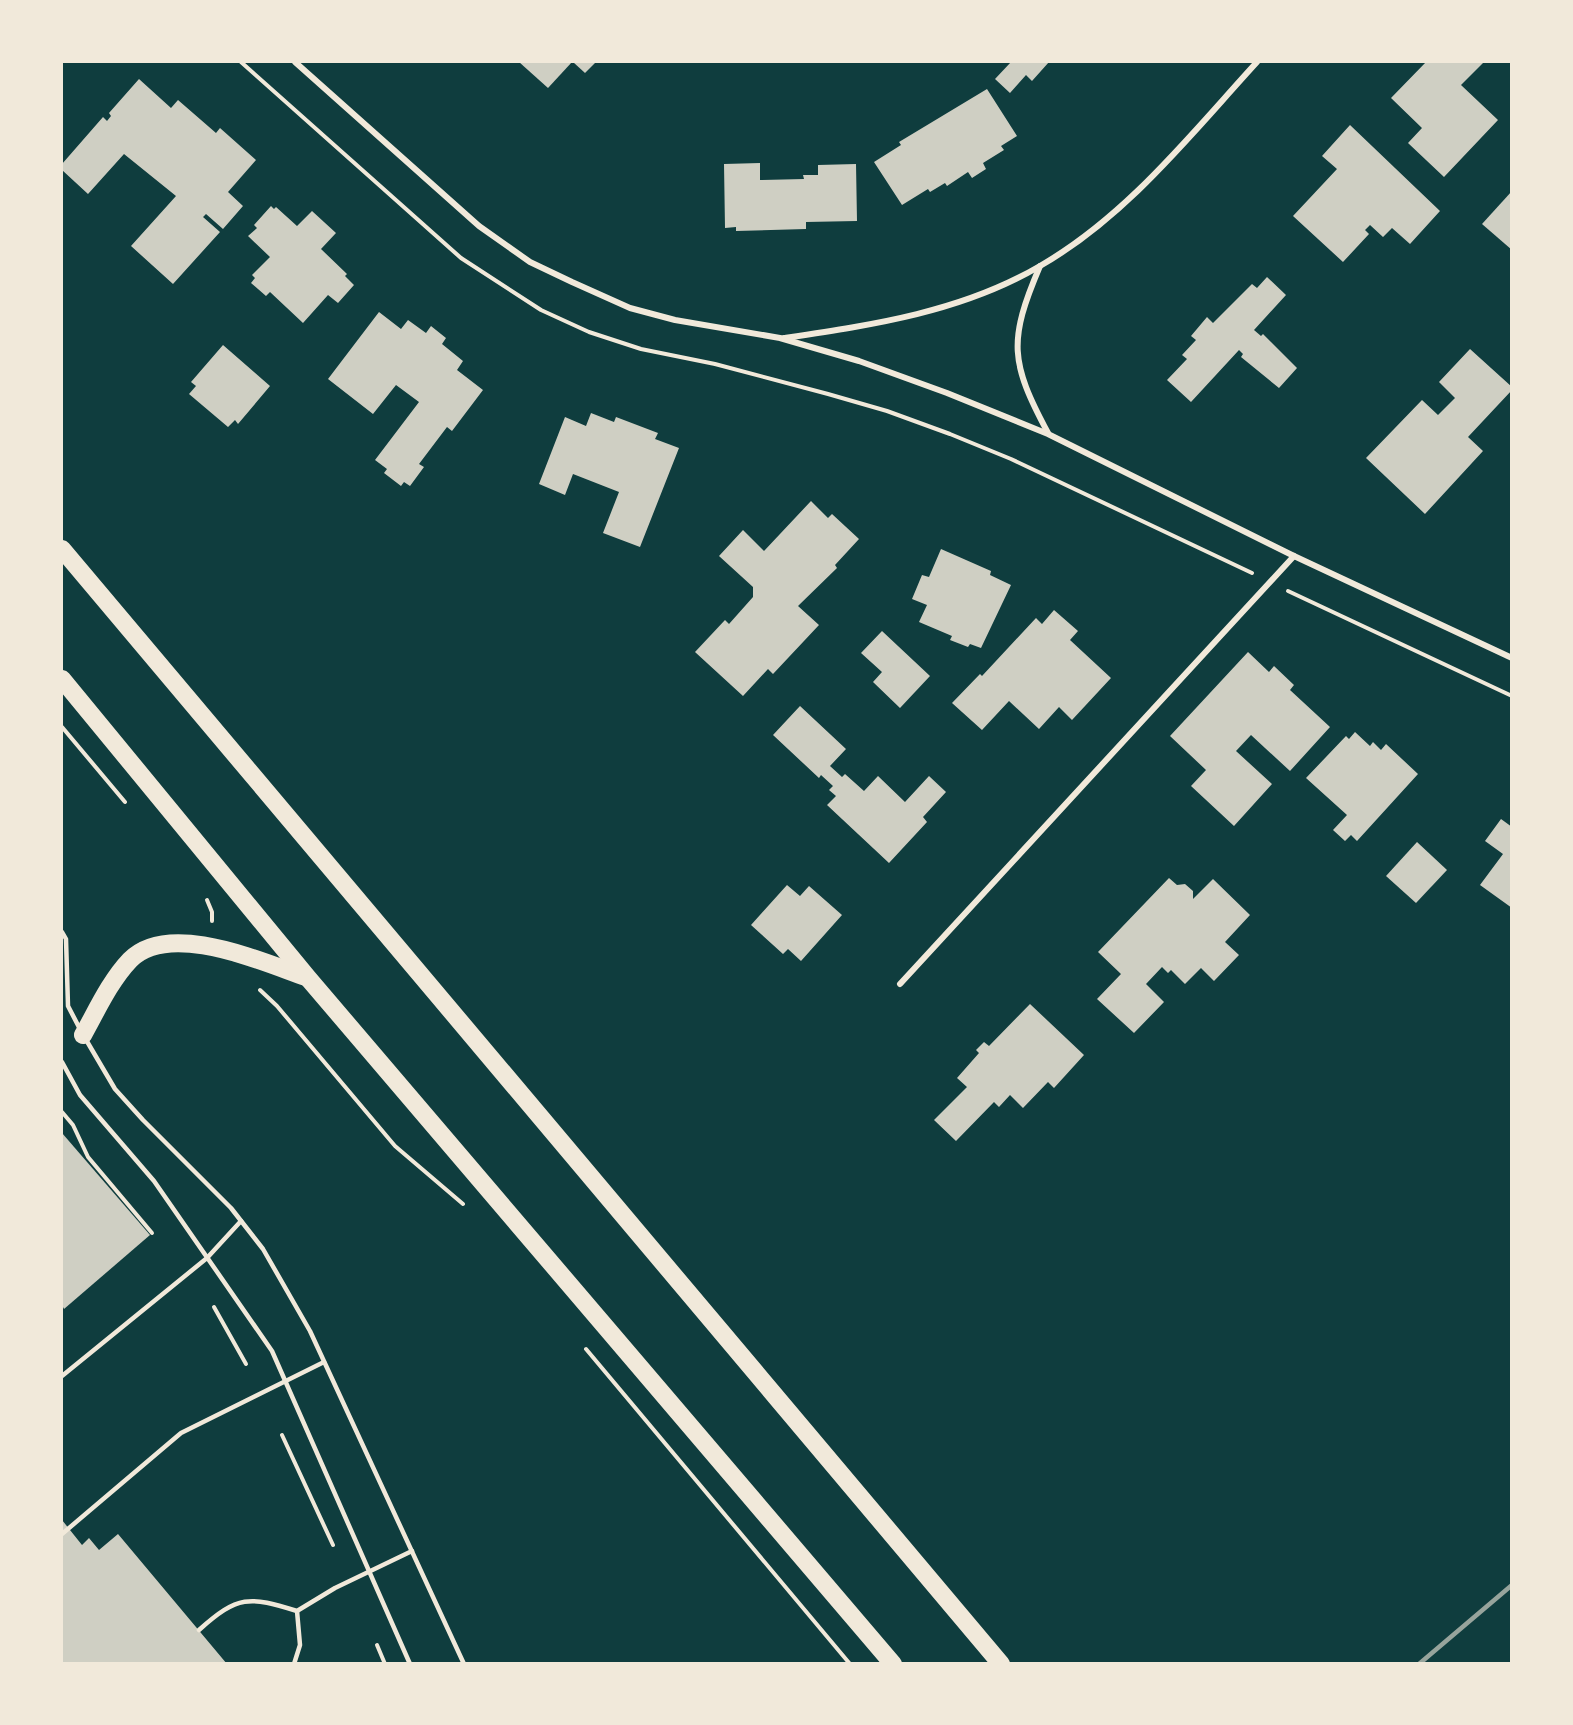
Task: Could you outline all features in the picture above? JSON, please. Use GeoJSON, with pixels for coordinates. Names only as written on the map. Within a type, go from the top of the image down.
{"type":"FeatureCollection","features":[{"type":"Feature","properties":{"kind":"highway"},"geometry":{"type":"LineString","coordinates":[[62,549],[1001,1664]]}},
{"type":"Feature","properties":{"kind":"highway"},"geometry":{"type":"LineString","coordinates":[[62,679],[308,978],[893,1664]]}},
{"type":"Feature","properties":{"kind":"highway"},"geometry":{"type":"LineString","coordinates":[[83,1035],[114,979],[132,958],[163,943],[228,950],[308,978]]}},
{"type":"Feature","properties":{"kind":"street"},"geometry":{"type":"LineString","coordinates":[[296,62],[455,206],[530,262],[630,308],[675,320],[780,338],[859,361],[1048,434],[1294,556],[1512,658]]}},
{"type":"Feature","properties":{"kind":"street"},"geometry":{"type":"LineString","coordinates":[[780,338],[880,324],[944,307],[992,290],[1041,266],[1143,187],[1257,62]]}},
{"type":"Feature","properties":{"kind":"street"},"geometry":{"type":"LineString","coordinates":[[1041,266],[1019,323],[1017,360],[1025,390],[1048,434]]}},
{"type":"Feature","properties":{"kind":"street"},"geometry":{"type":"LineString","coordinates":[[900,984],[1294,556]]}},
{"type":"Feature","properties":{"kind":"lane"},"geometry":{"type":"LineString","coordinates":[[62,932],[66,939],[68,1006],[83,1035],[115,1089],[241,1221],[263,1249],[324,1362],[465,1664]]}},
{"type":"Feature","properties":{"kind":"lane"},"geometry":{"type":"LineString","coordinates":[[62,1062],[80,1095],[154,1181],[272,1351],[410,1664]]}},
{"type":"Feature","properties":{"kind":"lane"},"geometry":{"type":"LineString","coordinates":[[62,1376],[207,1258],[241,1221]]}},
{"type":"Feature","properties":{"kind":"lane"},"geometry":{"type":"LineString","coordinates":[[62,1534],[182,1433],[284,1379],[324,1362]]}},
{"type":"Feature","properties":{"kind":"lane"},"geometry":{"type":"LineString","coordinates":[[199,1630],[213,1617],[247,1599],[263,1600],[297,1611],[412,1551]]}},
{"type":"Feature","properties":{"kind":"lane"},"geometry":{"type":"LineString","coordinates":[[294,1664],[300,1645],[297,1611]]}},
{"type":"Feature","properties":{"kind":"path"},"geometry":{"type":"LineString","coordinates":[[241,62],[461,258],[541,309],[589,332],[641,349],[715,364],[828,394],[887,411],[950,434],[1011,459],[1512,696]]}},
{"type":"Feature","properties":{"kind":"path"},"geometry":{"type":"LineString","coordinates":[[62,727],[128,805]]}},
{"type":"Feature","properties":{"kind":"path"},"geometry":{"type":"LineString","coordinates":[[201,891],[212,912],[208,948]]}},
{"type":"Feature","properties":{"kind":"path"},"geometry":{"type":"LineString","coordinates":[[254,986],[278,1006],[395,1146],[465,1205]]}},
{"type":"Feature","properties":{"kind":"path"},"geometry":{"type":"LineString","coordinates":[[62,1112],[73,1125],[88,1157],[152,1233]]}},
{"type":"Feature","properties":{"kind":"path"},"geometry":{"type":"LineString","coordinates":[[214,1308],[246,1365]]}},
{"type":"Feature","properties":{"kind":"path"},"geometry":{"type":"LineString","coordinates":[[581,1343],[850,1664]]}},
{"type":"Feature","properties":{"kind":"path"},"geometry":{"type":"LineString","coordinates":[[282,1435],[333,1545]]}},
{"type":"Feature","properties":{"kind":"building"},"geometry":{"type":"Polygon","coordinates":[[[519,62],[572,62],[548,88],[519,62]]]}},
{"type":"Feature","properties":{"kind":"building"},"geometry":{"type":"Polygon","coordinates":[[[573,62],[596,62],[585,73],[573,62]]]}},
{"type":"Feature","properties":{"kind":"building"},"geometry":{"type":"Polygon","coordinates":[[[1011,62],[1049,62],[1032,81],[1026,75],[1010,93],[995,79],[1011,62]]]}},
{"type":"Feature","properties":{"kind":"building"},"geometry":{"type":"Polygon","coordinates":[[[1426,62],[1484,62],[1461,85],[1498,120],[1444,177],[1408,143],[1422,128],[1391,98],[1426,62]]]}},
{"type":"Feature","properties":{"kind":"building"},"geometry":{"type":"Polygon","coordinates":[[[139,79],[171,108],[178,100],[216,133],[220,128],[256,160],[228,192],[243,206],[223,229],[206,214],[203,217],[220,232],[173,284],[131,246],[176,196],[124,154],[88,194],[62,170],[62,164],[103,117],[107,121],[111,116],[109,113],[139,79]]]}},
{"type":"Feature","properties":{"kind":"building"},"geometry":{"type":"Polygon","coordinates":[[[987,89],[1017,136],[1001,146],[1004,150],[983,163],[986,169],[972,178],[968,172],[947,186],[945,183],[930,192],[928,189],[902,205],[874,162],[901,145],[899,142],[987,89]]]}},
{"type":"Feature","properties":{"kind":"building"},"geometry":{"type":"Polygon","coordinates":[[[1350,125],[1440,211],[1410,244],[1392,228],[1383,237],[1370,225],[1365,230],[1369,234],[1343,262],[1293,216],[1337,169],[1322,156],[1350,125]]]}},
{"type":"Feature","properties":{"kind":"building"},"geometry":{"type":"Polygon","coordinates":[[[760,163],[760,180],[804,179],[803,175],[818,175],[818,165],[856,164],[857,221],[806,222],[806,229],[736,231],[736,227],[725,228],[724,164],[760,163]]]}},
{"type":"Feature","properties":{"kind":"building"},"geometry":{"type":"Polygon","coordinates":[[[1512,191],[1512,250],[1482,224],[1512,191]]]}},
{"type":"Feature","properties":{"kind":"building"},"geometry":{"type":"Polygon","coordinates":[[[271,206],[274,209],[276,207],[297,226],[312,211],[336,233],[321,249],[347,274],[345,276],[354,285],[338,303],[328,295],[303,323],[270,292],[266,296],[251,283],[255,278],[252,275],[270,257],[248,236],[257,228],[254,225],[271,206]]]}},
{"type":"Feature","properties":{"kind":"building"},"geometry":{"type":"Polygon","coordinates":[[[1267,277],[1286,295],[1254,330],[1261,336],[1263,334],[1297,368],[1279,388],[1241,357],[1243,354],[1239,350],[1191,402],[1167,380],[1187,359],[1182,355],[1196,340],[1191,336],[1207,317],[1213,323],[1252,284],[1257,288],[1267,277]]]}},
{"type":"Feature","properties":{"kind":"building"},"geometry":{"type":"Polygon","coordinates":[[[379,312],[401,329],[408,320],[426,333],[431,326],[446,338],[442,344],[463,361],[457,370],[483,390],[452,431],[447,427],[419,464],[424,467],[410,486],[404,482],[401,486],[384,473],[387,469],[375,460],[419,402],[396,385],[373,414],[328,379],[379,312]]]}},
{"type":"Feature","properties":{"kind":"building"},"geometry":{"type":"Polygon","coordinates":[[[223,345],[270,386],[238,424],[235,420],[228,427],[189,394],[196,386],[191,382],[223,345]]]}},
{"type":"Feature","properties":{"kind":"building"},"geometry":{"type":"Polygon","coordinates":[[[1470,349],[1512,387],[1512,390],[1468,437],[1483,451],[1425,514],[1366,458],[1422,400],[1438,415],[1455,398],[1439,382],[1470,349]]]}},
{"type":"Feature","properties":{"kind":"building"},"geometry":{"type":"Polygon","coordinates":[[[591,413],[614,422],[616,417],[658,433],[655,439],[679,448],[640,547],[603,533],[619,492],[573,474],[565,495],[539,484],[565,417],[586,426],[591,413]]]}},
{"type":"Feature","properties":{"kind":"building"},"geometry":{"type":"Polygon","coordinates":[[[811,501],[828,518],[832,514],[859,539],[835,565],[837,568],[798,606],[819,625],[773,674],[768,669],[743,696],[695,652],[725,620],[729,624],[753,597],[753,587],[719,556],[743,530],[764,551],[811,501]]]}},
{"type":"Feature","properties":{"kind":"building"},"geometry":{"type":"Polygon","coordinates":[[[941,549],[991,571],[990,575],[1011,585],[981,648],[970,644],[968,647],[950,640],[952,636],[919,622],[927,605],[912,599],[922,575],[929,577],[941,549]]]}},
{"type":"Feature","properties":{"kind":"building"},"geometry":{"type":"Polygon","coordinates":[[[1054,610],[1078,631],[1070,640],[1111,678],[1072,720],[1059,707],[1039,729],[1009,701],[982,730],[952,703],[980,674],[982,676],[1036,618],[1042,624],[1054,610]]]}},
{"type":"Feature","properties":{"kind":"building"},"geometry":{"type":"Polygon","coordinates":[[[882,631],[930,676],[900,708],[873,682],[882,672],[861,653],[882,631]]]}},
{"type":"Feature","properties":{"kind":"building"},"geometry":{"type":"Polygon","coordinates":[[[1248,652],[1269,672],[1274,666],[1294,685],[1290,690],[1330,727],[1290,771],[1251,735],[1236,751],[1272,784],[1234,826],[1191,786],[1206,770],[1170,736],[1248,652]]]}},
{"type":"Feature","properties":{"kind":"building"},"geometry":{"type":"Polygon","coordinates":[[[800,706],[846,749],[830,766],[842,777],[845,774],[864,791],[878,776],[905,802],[929,776],[946,792],[923,817],[927,822],[889,863],[827,805],[836,796],[829,790],[833,786],[821,775],[819,778],[773,735],[800,706]]]}},
{"type":"Feature","properties":{"kind":"building"},"geometry":{"type":"Polygon","coordinates":[[[1355,732],[1370,746],[1373,742],[1381,750],[1386,744],[1418,774],[1357,841],[1351,835],[1345,841],[1333,830],[1347,815],[1306,778],[1346,736],[1349,739],[1355,732]]]}},
{"type":"Feature","properties":{"kind":"building"},"geometry":{"type":"Polygon","coordinates":[[[1501,819],[1512,827],[1512,908],[1480,885],[1503,854],[1485,841],[1501,819]]]}},
{"type":"Feature","properties":{"kind":"building"},"geometry":{"type":"Polygon","coordinates":[[[1417,842],[1447,870],[1416,903],[1386,876],[1417,842]]]}},
{"type":"Feature","properties":{"kind":"building"},"geometry":{"type":"Polygon","coordinates":[[[1169,878],[1177,885],[1185,884],[1193,891],[1193,899],[1213,879],[1250,915],[1225,942],[1239,955],[1214,981],[1201,968],[1185,984],[1171,970],[1168,973],[1162,967],[1146,984],[1164,1002],[1134,1033],[1097,999],[1121,974],[1098,952],[1169,878]]]}},
{"type":"Feature","properties":{"kind":"building"},"geometry":{"type":"Polygon","coordinates":[[[787,885],[800,896],[809,886],[842,915],[801,961],[788,949],[783,954],[751,925],[787,885]]]}},
{"type":"Feature","properties":{"kind":"building"},"geometry":{"type":"Polygon","coordinates":[[[1030,1004],[1084,1055],[1054,1088],[1048,1082],[1023,1108],[1010,1095],[999,1107],[994,1102],[956,1141],[934,1120],[967,1087],[957,1078],[979,1053],[976,1050],[984,1042],[989,1046],[1030,1004]]]}},
{"type":"Feature","properties":{"kind":"building"},"geometry":{"type":"Polygon","coordinates":[[[62,1133],[150,1235],[64,1309],[62,1305],[62,1133]]]}},
{"type":"Feature","properties":{"kind":"building"},"geometry":{"type":"Polygon","coordinates":[[[62,1520],[82,1545],[89,1538],[99,1550],[118,1534],[227,1664],[62,1664],[62,1520]]]}},
{"type":"Feature","properties":{"kind":"railway"},"geometry":{"type":"LineString","coordinates":[[1419,1664],[1512,1585]]}}]}
